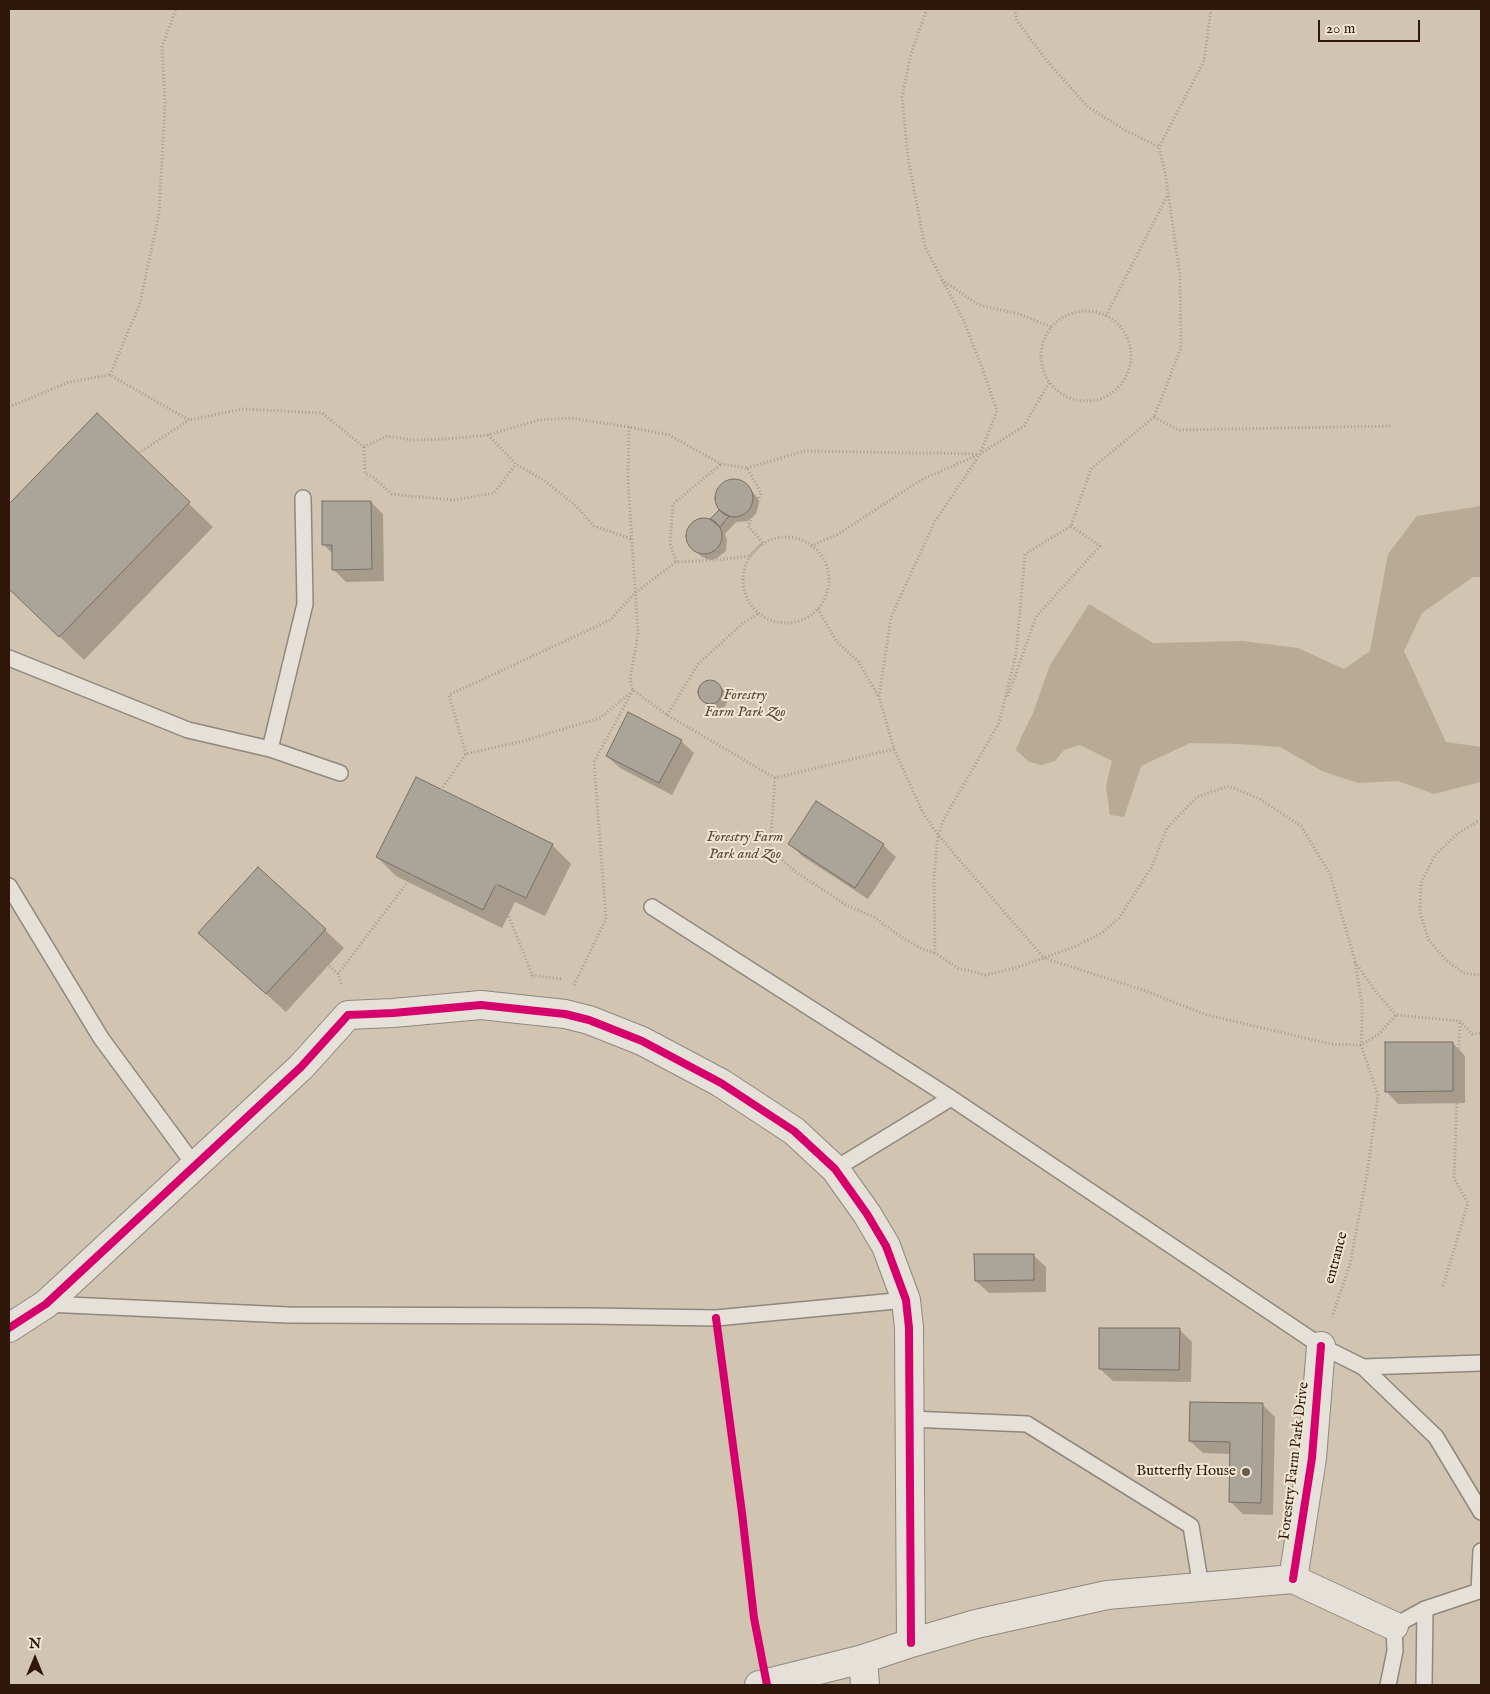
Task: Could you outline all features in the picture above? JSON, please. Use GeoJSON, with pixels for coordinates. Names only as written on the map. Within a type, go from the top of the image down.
{"type":"FeatureCollection","features":[{"type":"Feature","properties":{"kind":"street"},"geometry":{"type":"LineString","coordinates":[[9,1328],[46,1304],[301,1068],[348,1014],[393,1013],[481,1005],[565,1014],[589,1020],[642,1041],[721,1083],[794,1131],[835,1169],[867,1214],[886,1246],[906,1300],[909,1328],[911,1643]]}},
{"type":"Feature","properties":{"kind":"street","name":"Forestry Farm Park Drive"},"geometry":{"type":"LineString","coordinates":[[1293,1579],[1312,1458],[1321,1346]]}},
{"type":"Feature","properties":{"kind":"street"},"geometry":{"type":"LineString","coordinates":[[759,1685],[864,1672],[911,1643],[976,1624],[1107,1595],[1293,1579],[1394,1626]]}},
{"type":"Feature","properties":{"kind":"lane"},"geometry":{"type":"LineString","coordinates":[[270,749],[305,604],[304,498]]}},
{"type":"Feature","properties":{"kind":"lane"},"geometry":{"type":"LineString","coordinates":[[9,658],[188,730],[270,749],[340,773]]}},
{"type":"Feature","properties":{"kind":"lane"},"geometry":{"type":"LineString","coordinates":[[9,886],[101,1038],[195,1166]]}},
{"type":"Feature","properties":{"kind":"lane"},"geometry":{"type":"LineString","coordinates":[[652,907],[951,1098],[1321,1346],[1363,1367],[1436,1437],[1481,1512]]}},
{"type":"Feature","properties":{"kind":"lane"},"geometry":{"type":"LineString","coordinates":[[835,1169],[951,1098]]}},
{"type":"Feature","properties":{"kind":"lane"},"geometry":{"type":"LineString","coordinates":[[46,1304],[288,1315],[716,1318],[906,1300]]}},
{"type":"Feature","properties":{"kind":"lane"},"geometry":{"type":"LineString","coordinates":[[1363,1367],[1481,1363]]}},
{"type":"Feature","properties":{"kind":"lane"},"geometry":{"type":"LineString","coordinates":[[910,1419],[1027,1424],[1192,1526],[1201,1587]]}},
{"type":"Feature","properties":{"kind":"lane"},"geometry":{"type":"LineString","coordinates":[[1388,1685],[1395,1651],[1394,1626],[1425,1609],[1479,1591],[1481,1551]]}},
{"type":"Feature","properties":{"kind":"lane"},"geometry":{"type":"LineString","coordinates":[[1424,1685],[1425,1609]]}},
{"type":"Feature","properties":{"kind":"path"},"geometry":{"type":"LineString","coordinates":[[110,376],[140,303],[159,214],[164,104],[162,46],[176,9]]}},
{"type":"Feature","properties":{"kind":"path"},"geometry":{"type":"LineString","coordinates":[[879,697],[891,617],[934,523],[980,454],[997,411],[963,319],[925,247],[908,158],[902,97],[911,54],[927,9]]}},
{"type":"Feature","properties":{"kind":"path"},"geometry":{"type":"LineString","coordinates":[[1015,9],[1017,22],[1047,61],[1088,107],[1125,130],[1159,147]]}},
{"type":"Feature","properties":{"kind":"path"},"geometry":{"type":"LineString","coordinates":[[935,953],[934,876],[938,835],[944,819],[999,723],[1016,654],[1025,554],[1071,526],[1091,469],[1154,417],[1181,348],[1180,275],[1165,172],[1159,147],[1204,61],[1211,9]]}},
{"type":"Feature","properties":{"kind":"path"},"geometry":{"type":"LineString","coordinates":[[1106,316],[1168,196]]}},
{"type":"Feature","properties":{"kind":"path"},"geometry":{"type":"LineString","coordinates":[[942,279],[979,305],[1019,314],[1052,327]]}},
{"type":"Feature","properties":{"kind":"path"},"geometry":{"type":"LineString","coordinates":[[1077,312],[1092,312],[1106,316],[1118,325],[1126,337],[1130,351],[1130,366],[1124,380],[1115,390],[1103,398],[1088,401],[1074,399],[1060,393],[1049,383],[1043,369],[1041,354],[1044,340],[1052,327],[1063,318],[1077,312]]}},
{"type":"Feature","properties":{"kind":"path"},"geometry":{"type":"LineString","coordinates":[[9,407],[69,382],[110,376],[189,420]]}},
{"type":"Feature","properties":{"kind":"path"},"geometry":{"type":"LineString","coordinates":[[811,546],[840,532],[921,480],[980,454],[1024,426],[1049,383]]}},
{"type":"Feature","properties":{"kind":"path"},"geometry":{"type":"LineString","coordinates":[[139,453],[189,420],[243,409],[322,413],[364,447],[365,473],[374,478],[392,494],[455,500],[494,493],[516,464]]}},
{"type":"Feature","properties":{"kind":"path"},"geometry":{"type":"LineString","coordinates":[[1154,417],[1178,430],[1391,426]]}},
{"type":"Feature","properties":{"kind":"path"},"geometry":{"type":"LineString","coordinates":[[364,447],[387,436],[412,440],[488,435],[539,420],[571,418],[668,435],[721,464],[747,468],[804,451],[980,454]]}},
{"type":"Feature","properties":{"kind":"path"},"geometry":{"type":"LineString","coordinates":[[629,427],[628,481],[638,634],[630,680],[633,690],[667,715],[775,778],[894,749]]}},
{"type":"Feature","properties":{"kind":"path"},"geometry":{"type":"LineString","coordinates":[[488,435],[516,464],[545,481],[574,504],[594,526],[632,539]]}},
{"type":"Feature","properties":{"kind":"path"},"geometry":{"type":"LineString","coordinates":[[676,562],[670,543],[673,504],[721,464]]}},
{"type":"Feature","properties":{"kind":"path"},"geometry":{"type":"LineString","coordinates":[[466,754],[450,695],[610,620],[636,592],[676,562],[750,556],[760,546],[766,543],[772,540],[785,538],[799,539],[811,546],[821,556],[827,569],[828,583],[825,597],[818,609],[806,618],[793,622],[778,622],[765,618],[754,609],[746,597],[743,583],[744,569],[750,556],[763,543],[748,526],[761,493],[747,468]]}},
{"type":"Feature","properties":{"kind":"path"},"geometry":{"type":"LineString","coordinates":[[1001,715],[1036,617],[1100,546],[1071,526]]}},
{"type":"Feature","properties":{"kind":"path"},"geometry":{"type":"LineString","coordinates":[[818,609],[837,642],[858,661],[879,697],[894,749],[922,811],[938,835],[1044,958],[1143,990],[1207,1015],[1331,1044],[1360,1045],[1380,1034],[1396,1015]]}},
{"type":"Feature","properties":{"kind":"path"},"geometry":{"type":"LineString","coordinates":[[667,715],[698,664],[742,624],[759,613]]}},
{"type":"Feature","properties":{"kind":"path"},"geometry":{"type":"LineString","coordinates":[[441,790],[466,754],[523,741],[600,718],[633,690]]}},
{"type":"Feature","properties":{"kind":"path"},"geometry":{"type":"LineString","coordinates":[[565,1014],[574,982],[606,919],[594,762],[633,690]]}},
{"type":"Feature","properties":{"kind":"path"},"geometry":{"type":"LineString","coordinates":[[775,778],[770,849],[796,872],[846,905],[874,917],[900,936],[922,949],[935,953],[958,968],[985,975],[1015,968],[1044,958],[1076,946],[1102,933],[1119,918],[1151,868],[1167,828],[1197,797],[1229,786],[1260,799],[1301,826],[1330,874],[1355,961],[1362,1004],[1360,1045]]}},
{"type":"Feature","properties":{"kind":"path"},"geometry":{"type":"LineString","coordinates":[[1481,822],[1477,822],[1457,834],[1435,855],[1422,883],[1420,912],[1428,939],[1446,960],[1463,973],[1481,975]]}},
{"type":"Feature","properties":{"kind":"path"},"geometry":{"type":"LineString","coordinates":[[338,974],[413,875]]}},
{"type":"Feature","properties":{"kind":"path"},"geometry":{"type":"LineString","coordinates":[[496,884],[532,975],[526,1009]]}},
{"type":"Feature","properties":{"kind":"path"},"geometry":{"type":"LineString","coordinates":[[310,947],[338,974],[348,1014]]}},
{"type":"Feature","properties":{"kind":"path"},"geometry":{"type":"LineString","coordinates":[[1355,961],[1376,992],[1396,1015],[1460,1021],[1472,1034],[1481,1033]]}},
{"type":"Feature","properties":{"kind":"path"},"geometry":{"type":"LineString","coordinates":[[532,975],[566,980]]}},
{"type":"Feature","properties":{"kind":"path"},"geometry":{"type":"LineString","coordinates":[[1443,1286],[1468,1203],[1454,1178],[1460,1021]]}},
{"type":"Feature","properties":{"kind":"green space","name":"Forestry Farm Park and Zoo"},"geometry":{"type":"Polygon","coordinates":[[[9,9],[1481,9],[1481,1685],[9,1685],[9,9]]]}},
{"type":"Feature","properties":{"kind":"shaded area"},"geometry":{"type":"Polygon","coordinates":[[[1481,506],[1481,577],[1473,577],[1422,613],[1404,651],[1446,742],[1481,747],[1481,782],[1434,794],[1398,781],[1358,783],[1322,771],[1280,747],[1190,743],[1141,766],[1124,817],[1110,815],[1106,786],[1112,761],[1080,745],[1064,750],[1055,761],[1042,765],[1029,762],[1016,750],[1033,713],[1050,665],[1089,604],[1153,643],[1243,641],[1298,648],[1344,669],[1370,651],[1388,554],[1417,516],[1481,506]]]}},
{"type":"Feature","properties":{"kind":"building"},"geometry":{"type":"Polygon","coordinates":[[[97,413],[190,502],[59,637],[9,589],[9,504],[97,413]]]}},
{"type":"Feature","properties":{"kind":"building"},"geometry":{"type":"Polygon","coordinates":[[[734,479],[747,485],[753,498],[747,511],[734,517],[721,511],[715,498],[721,485],[734,479]]]}},
{"type":"Feature","properties":{"kind":"building"},"geometry":{"type":"Polygon","coordinates":[[[322,501],[371,501],[372,569],[332,570],[332,545],[322,545],[322,501]]]}},
{"type":"Feature","properties":{"kind":"building"},"geometry":{"type":"Polygon","coordinates":[[[719,510],[729,516],[720,527],[710,519],[719,510]]]}},
{"type":"Feature","properties":{"kind":"building"},"geometry":{"type":"Polygon","coordinates":[[[704,518],[716,524],[722,536],[716,548],[704,554],[692,548],[686,536],[692,524],[704,518]]]}},
{"type":"Feature","properties":{"kind":"building"},"geometry":{"type":"Polygon","coordinates":[[[710,680],[715,681],[721,687],[721,697],[715,703],[710,704],[705,703],[699,697],[698,692],[699,687],[705,681],[710,680]]]}},
{"type":"Feature","properties":{"kind":"building"},"geometry":{"type":"Polygon","coordinates":[[[628,712],[682,740],[659,783],[606,756],[628,712]]]}},
{"type":"Feature","properties":{"kind":"building"},"geometry":{"type":"Polygon","coordinates":[[[416,777],[553,844],[526,898],[496,884],[483,910],[376,857],[416,777]]]}},
{"type":"Feature","properties":{"kind":"building"},"geometry":{"type":"Polygon","coordinates":[[[816,801],[884,844],[855,888],[788,844],[816,801]]]}},
{"type":"Feature","properties":{"kind":"building"},"geometry":{"type":"Polygon","coordinates":[[[258,867],[326,929],[266,994],[198,933],[258,867]]]}},
{"type":"Feature","properties":{"kind":"building"},"geometry":{"type":"Polygon","coordinates":[[[1385,1042],[1453,1042],[1453,1091],[1385,1092],[1385,1042]]]}},
{"type":"Feature","properties":{"kind":"building"},"geometry":{"type":"Polygon","coordinates":[[[974,1254],[1034,1254],[1034,1280],[975,1281],[974,1254]]]}},
{"type":"Feature","properties":{"kind":"building"},"geometry":{"type":"Polygon","coordinates":[[[1099,1328],[1180,1328],[1179,1370],[1099,1369],[1099,1328]]]}},
{"type":"Feature","properties":{"kind":"building","name":"Butterfly House"},"geometry":{"type":"Polygon","coordinates":[[[1190,1402],[1263,1403],[1261,1503],[1229,1502],[1230,1442],[1189,1441],[1190,1402]]]}},
{"type":"Feature","properties":{"kind":"cycle path"},"geometry":{"type":"LineString","coordinates":[[9,1328],[46,1304],[301,1067],[348,1015],[481,1005],[565,1014],[589,1020],[642,1041],[721,1083],[794,1131],[835,1169],[867,1214],[886,1246],[906,1300],[909,1328],[911,1643]]}},
{"type":"Feature","properties":{"kind":"cycle path"},"geometry":{"type":"LineString","coordinates":[[716,1318],[754,1618],[767,1685]]}},
{"type":"Feature","properties":{"kind":"cycle path"},"geometry":{"type":"LineString","coordinates":[[1293,1579],[1312,1458],[1321,1346]]}},
{"type":"Feature","properties":{"kind":"place","name":"Butterfly House"},"geometry":{"type":"Point","coordinates":[1246,1472]}},
{"type":"Feature","properties":{"kind":"park label","name":"Forestry Farm Park Zoo"},"geometry":{"type":"Point","coordinates":[745,704]}}]}
